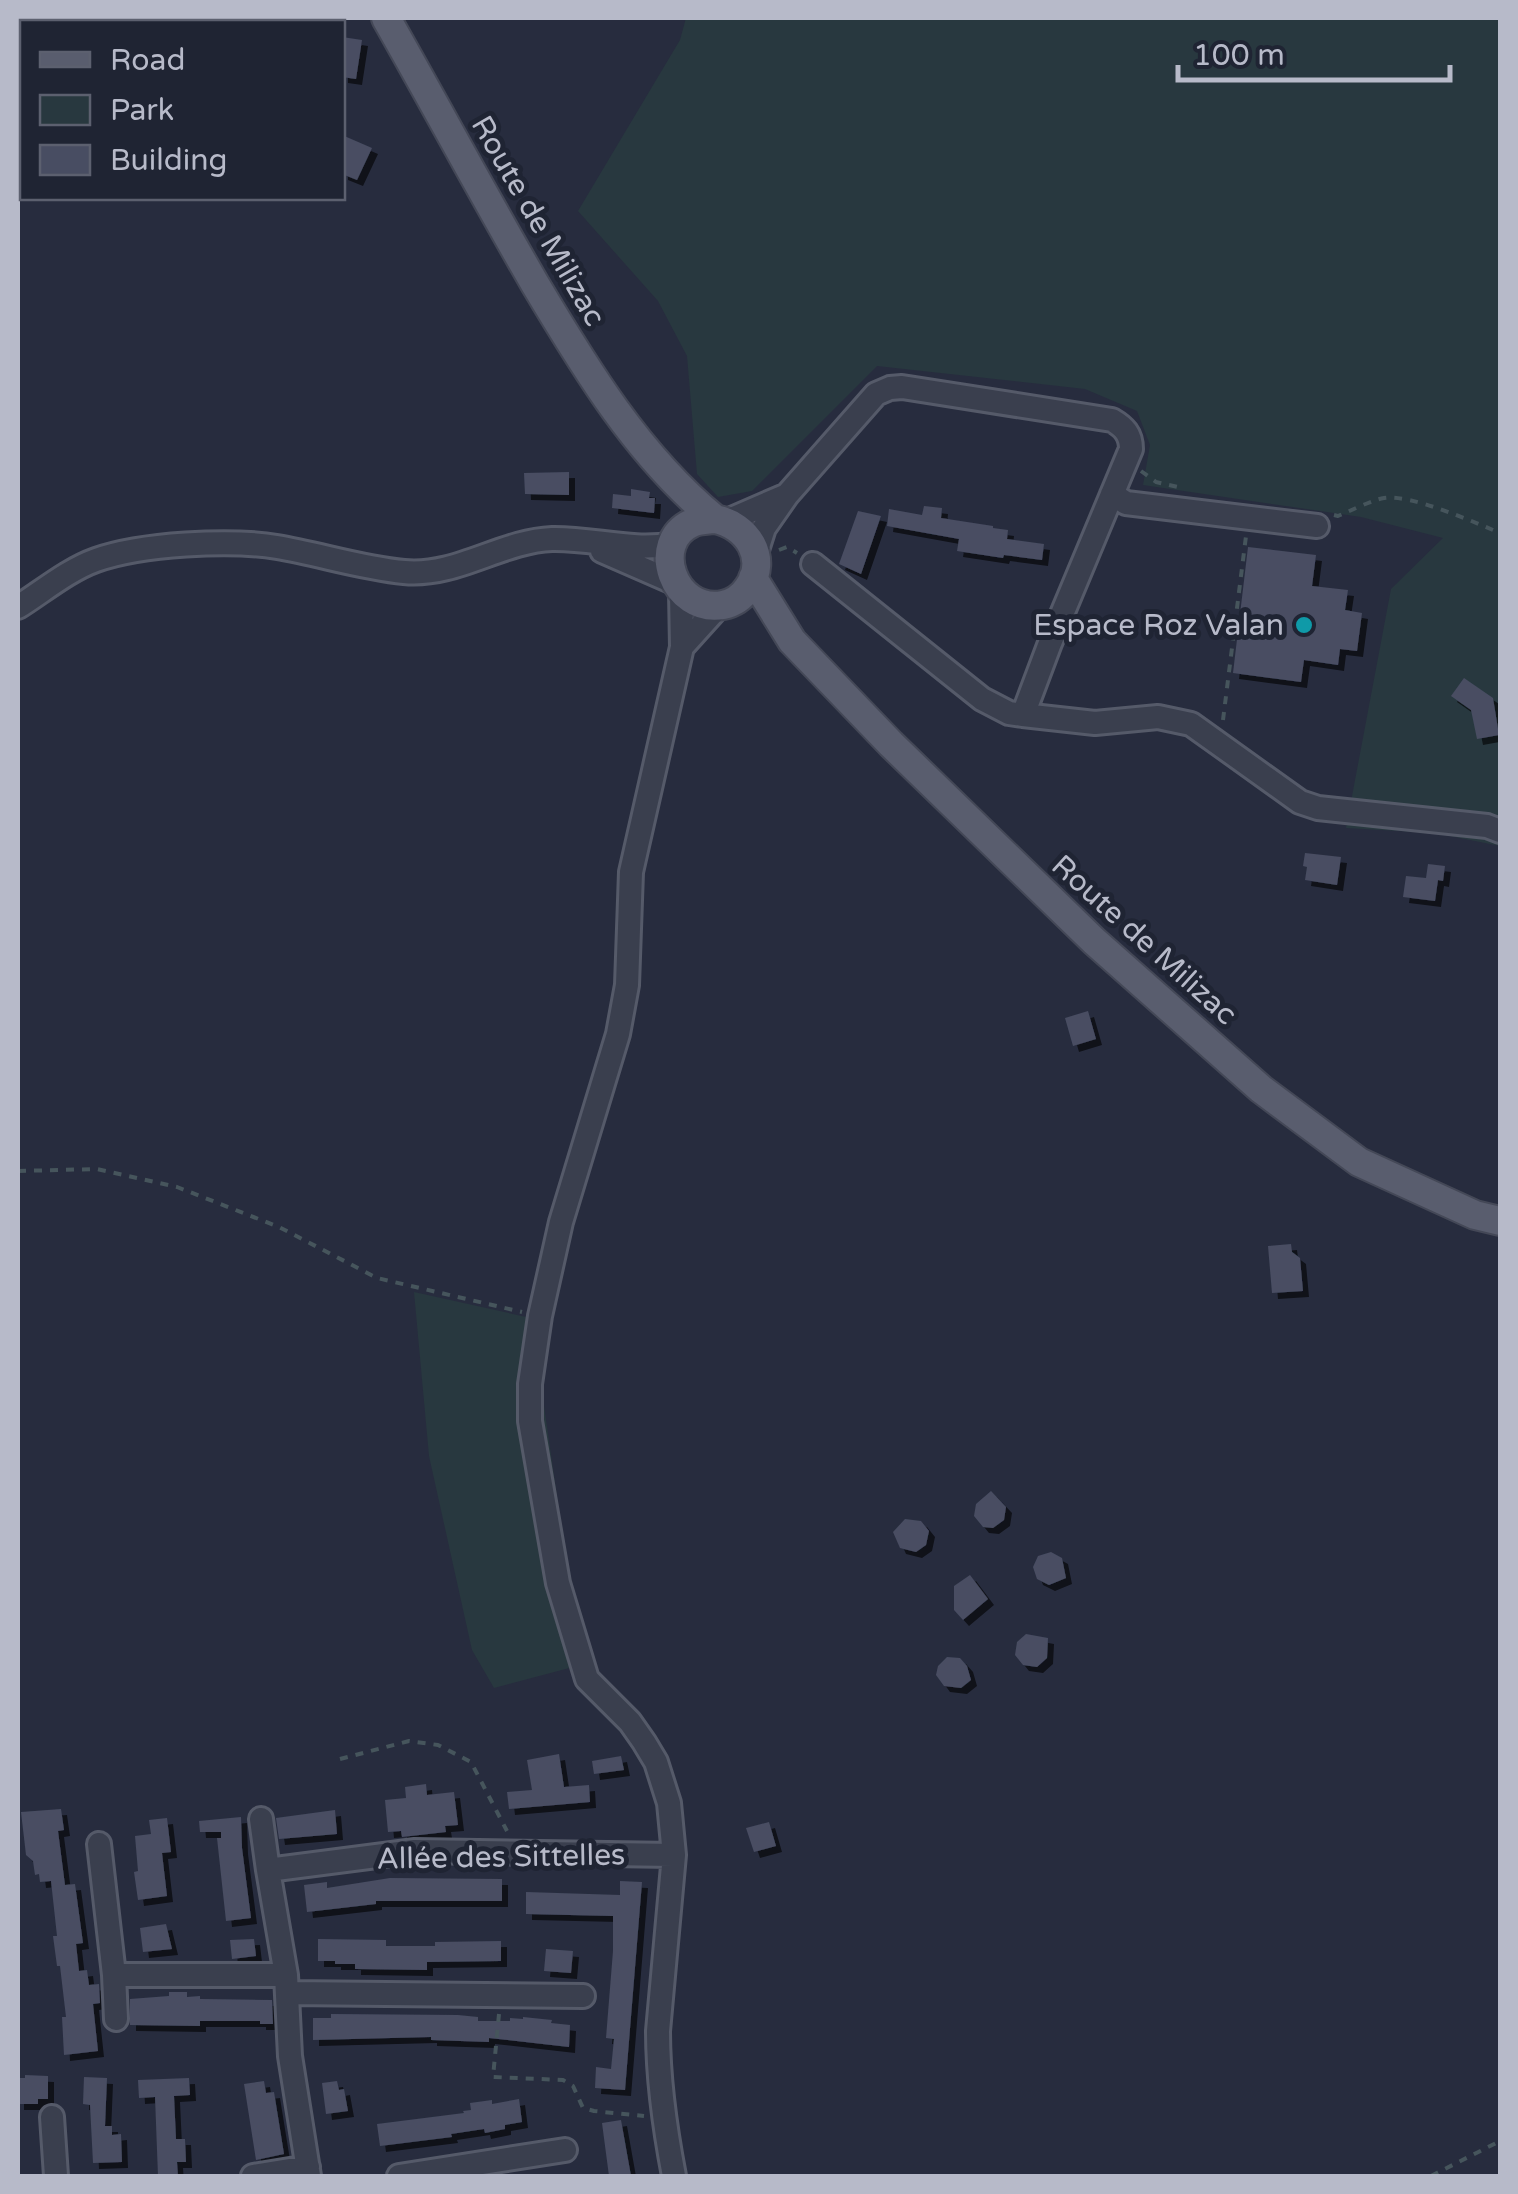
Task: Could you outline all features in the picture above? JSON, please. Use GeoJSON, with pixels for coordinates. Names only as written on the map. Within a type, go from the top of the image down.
{"type":"FeatureCollection","features":[{"type":"Feature","properties":{"kind":"main road","name":"Route de Milizac"},"geometry":{"type":"LineString","coordinates":[[386,18],[568,340],[646,450],[690,498],[721,520]]}},
{"type":"Feature","properties":{"kind":"main road","name":"Route de Milizac"},"geometry":{"type":"LineString","coordinates":[[646,450],[670,503],[675,540]]}},
{"type":"Feature","properties":{"kind":"main road"},"geometry":{"type":"LineString","coordinates":[[721,520],[746,533],[755,563],[742,596],[725,604],[706,605],[677,587],[670,564],[675,540],[690,523],[721,520]]}},
{"type":"Feature","properties":{"kind":"main road","name":"Route de Milizac"},"geometry":{"type":"LineString","coordinates":[[755,563],[792,641]]}},
{"type":"Feature","properties":{"kind":"main road","name":"Route de Milizac"},"geometry":{"type":"LineString","coordinates":[[725,604],[792,641],[890,744],[1094,942],[1262,1088],[1359,1162],[1474,1215],[1500,1221]]}},
{"type":"Feature","properties":{"kind":"street"},"geometry":{"type":"LineString","coordinates":[[755,563],[764,528],[786,495],[876,394],[890,388],[1112,420],[1124,427],[1131,438],[1127,458],[1023,715]]}},
{"type":"Feature","properties":{"kind":"street"},"geometry":{"type":"LineString","coordinates":[[1112,494],[1126,503],[1320,520]]}},
{"type":"Feature","properties":{"kind":"street"},"geometry":{"type":"LineString","coordinates":[[721,520],[786,495]]}},
{"type":"Feature","properties":{"kind":"street"},"geometry":{"type":"LineString","coordinates":[[18,608],[92,561],[123,552],[192,544],[273,546],[406,573],[446,570],[551,539],[634,548],[675,540]]}},
{"type":"Feature","properties":{"kind":"street"},"geometry":{"type":"LineString","coordinates":[[580,542],[677,587],[682,647],[632,872],[626,985],[618,1034],[562,1222],[540,1316],[530,1384],[530,1421],[558,1584],[587,1680],[630,1722],[656,1762],[669,1803],[674,1855],[658,2032],[664,2117],[674,2176]]}},
{"type":"Feature","properties":{"kind":"street"},"geometry":{"type":"LineString","coordinates":[[813,564],[982,700],[1009,713],[1094,723],[1158,717],[1191,724],[1300,802],[1318,808],[1487,826],[1500,831]]}},
{"type":"Feature","properties":{"kind":"street"},"geometry":{"type":"LineString","coordinates":[[682,647],[725,604]]}},
{"type":"Feature","properties":{"kind":"street"},"geometry":{"type":"LineString","coordinates":[[253,2176],[308,2172],[290,2056],[287,1984],[261,1819]]}},
{"type":"Feature","properties":{"kind":"street"},"geometry":{"type":"LineString","coordinates":[[99,1844],[116,2020]]}},
{"type":"Feature","properties":{"kind":"street","name":"Allée des Sittelles"},"geometry":{"type":"LineString","coordinates":[[268,1870],[415,1852],[674,1855]]}},
{"type":"Feature","properties":{"kind":"street"},"geometry":{"type":"LineString","coordinates":[[114,1975],[583,1996]]}},
{"type":"Feature","properties":{"kind":"street"},"geometry":{"type":"LineString","coordinates":[[52,2117],[56,2176]]}},
{"type":"Feature","properties":{"kind":"street"},"geometry":{"type":"LineString","coordinates":[[398,2176],[565,2150]]}},
{"type":"Feature","properties":{"kind":"path"},"geometry":{"type":"LineString","coordinates":[[1127,458],[1156,482],[1190,490]]}},
{"type":"Feature","properties":{"kind":"path"},"geometry":{"type":"LineString","coordinates":[[1320,520],[1384,498],[1440,510],[1500,533]]}},
{"type":"Feature","properties":{"kind":"path"},"geometry":{"type":"LineString","coordinates":[[1221,730],[1244,544]]}},
{"type":"Feature","properties":{"kind":"path"},"geometry":{"type":"LineString","coordinates":[[755,563],[787,547],[813,564]]}},
{"type":"Feature","properties":{"kind":"path"},"geometry":{"type":"LineString","coordinates":[[18,1171],[97,1169],[177,1187],[280,1228],[378,1278],[540,1316]]}},
{"type":"Feature","properties":{"kind":"path"},"geometry":{"type":"LineString","coordinates":[[340,1759],[408,1741],[438,1745],[471,1762],[518,1853]]}},
{"type":"Feature","properties":{"kind":"path"},"geometry":{"type":"LineString","coordinates":[[500,1995],[493,2077],[563,2080],[573,2086],[583,2108],[664,2117]]}},
{"type":"Feature","properties":{"kind":"path"},"geometry":{"type":"LineString","coordinates":[[1431,2176],[1500,2141]]}},
{"type":"Feature","properties":{"kind":"green space"},"geometry":{"type":"Polygon","coordinates":[[[686,18],[1500,18],[1500,846],[1435,833],[1346,828],[1391,589],[1443,538],[1361,517],[1143,485],[1150,445],[1137,411],[1085,389],[877,366],[752,491],[718,497],[697,474],[687,356],[658,301],[578,211],[680,40],[686,18]]]}},
{"type":"Feature","properties":{"kind":"green space"},"geometry":{"type":"Polygon","coordinates":[[[414,1292],[549,1322],[541,1385],[568,1573],[592,1662],[494,1688],[472,1650],[429,1456],[414,1292]]]}},
{"type":"Feature","properties":{"kind":"building"},"geometry":{"type":"Polygon","coordinates":[[[345,37],[362,40],[356,79],[345,77],[345,37]]]}},
{"type":"Feature","properties":{"kind":"building"},"geometry":{"type":"Polygon","coordinates":[[[345,136],[372,148],[357,180],[345,175],[345,136]]]}},
{"type":"Feature","properties":{"kind":"building"},"geometry":{"type":"Polygon","coordinates":[[[569,472],[569,495],[525,494],[524,473],[569,472]]]}},
{"type":"Feature","properties":{"kind":"building"},"geometry":{"type":"Polygon","coordinates":[[[631,489],[650,492],[649,498],[655,498],[654,513],[612,508],[613,494],[631,496],[631,489]]]}},
{"type":"Feature","properties":{"kind":"building"},"geometry":{"type":"Polygon","coordinates":[[[924,506],[942,508],[941,518],[1008,530],[1007,539],[1044,544],[1042,560],[957,551],[959,539],[887,526],[889,509],[922,515],[924,506]]]}},
{"type":"Feature","properties":{"kind":"building"},"geometry":{"type":"Polygon","coordinates":[[[858,511],[881,516],[861,574],[839,564],[858,511]]]}},
{"type":"Feature","properties":{"kind":"building","name":"Espace Roz Valan"},"geometry":{"type":"Polygon","coordinates":[[[1248,547],[1316,555],[1312,586],[1348,590],[1345,610],[1362,613],[1357,651],[1340,649],[1338,665],[1304,660],[1301,682],[1233,673],[1248,547]]]}},
{"type":"Feature","properties":{"kind":"building"},"geometry":{"type":"Polygon","coordinates":[[[1464,678],[1493,698],[1499,735],[1477,739],[1471,710],[1451,696],[1464,678]]]}},
{"type":"Feature","properties":{"kind":"building"},"geometry":{"type":"Polygon","coordinates":[[[1305,853],[1341,857],[1337,885],[1305,880],[1305,853]]]}},
{"type":"Feature","properties":{"kind":"building"},"geometry":{"type":"Polygon","coordinates":[[[1428,864],[1445,866],[1435,901],[1403,897],[1406,876],[1426,878],[1428,864]]]}},
{"type":"Feature","properties":{"kind":"building"},"geometry":{"type":"Polygon","coordinates":[[[1088,1011],[1096,1039],[1073,1046],[1065,1018],[1088,1011]]]}},
{"type":"Feature","properties":{"kind":"building"},"geometry":{"type":"Polygon","coordinates":[[[1291,1244],[1292,1252],[1300,1258],[1303,1291],[1272,1293],[1268,1246],[1291,1244]]]}},
{"type":"Feature","properties":{"kind":"building"},"geometry":{"type":"Polygon","coordinates":[[[991,1491],[1006,1507],[1004,1520],[993,1528],[983,1527],[974,1516],[976,1504],[991,1491]]]}},
{"type":"Feature","properties":{"kind":"building"},"geometry":{"type":"Polygon","coordinates":[[[905,1519],[921,1521],[929,1531],[926,1545],[916,1552],[900,1548],[893,1532],[905,1519]]]}},
{"type":"Feature","properties":{"kind":"building"},"geometry":{"type":"Polygon","coordinates":[[[1051,1552],[1062,1558],[1066,1578],[1049,1585],[1037,1579],[1033,1567],[1038,1556],[1051,1552]]]}},
{"type":"Feature","properties":{"kind":"building"},"geometry":{"type":"Polygon","coordinates":[[[970,1575],[988,1599],[963,1620],[954,1610],[954,1586],[970,1575]]]}},
{"type":"Feature","properties":{"kind":"building"},"geometry":{"type":"Polygon","coordinates":[[[1026,1634],[1048,1638],[1047,1658],[1037,1667],[1023,1665],[1015,1655],[1017,1642],[1026,1634]]]}},
{"type":"Feature","properties":{"kind":"building"},"geometry":{"type":"Polygon","coordinates":[[[947,1657],[960,1658],[967,1666],[971,1680],[961,1688],[944,1686],[936,1675],[947,1657]]]}},
{"type":"Feature","properties":{"kind":"building"},"geometry":{"type":"Polygon","coordinates":[[[559,1754],[564,1787],[589,1785],[590,1802],[509,1809],[507,1792],[532,1790],[527,1760],[559,1754]]]}},
{"type":"Feature","properties":{"kind":"building"},"geometry":{"type":"Polygon","coordinates":[[[621,1756],[624,1770],[594,1774],[592,1761],[621,1756]]]}},
{"type":"Feature","properties":{"kind":"building"},"geometry":{"type":"Polygon","coordinates":[[[426,1784],[427,1795],[454,1792],[458,1825],[445,1826],[446,1832],[402,1837],[401,1831],[388,1832],[385,1800],[406,1798],[405,1787],[426,1784]]]}},
{"type":"Feature","properties":{"kind":"building"},"geometry":{"type":"Polygon","coordinates":[[[61,1809],[64,1830],[58,1831],[65,1885],[75,1884],[83,1943],[76,1944],[79,1971],[87,1970],[89,1985],[99,1984],[100,2003],[93,2004],[98,2051],[64,2055],[62,2017],[66,2017],[53,1936],[57,1936],[51,1881],[40,1882],[33,1861],[26,1855],[21,1812],[61,1809]]]}},
{"type":"Feature","properties":{"kind":"building"},"geometry":{"type":"Polygon","coordinates":[[[335,1810],[337,1834],[279,1839],[276,1818],[335,1810]]]}},
{"type":"Feature","properties":{"kind":"building"},"geometry":{"type":"Polygon","coordinates":[[[241,1817],[251,1918],[226,1921],[217,1838],[221,1838],[221,1832],[200,1832],[199,1821],[241,1817]]]}},
{"type":"Feature","properties":{"kind":"building"},"geometry":{"type":"Polygon","coordinates":[[[167,1818],[171,1852],[162,1853],[167,1896],[138,1900],[135,1836],[151,1834],[149,1820],[167,1818]]]}},
{"type":"Feature","properties":{"kind":"building"},"geometry":{"type":"Polygon","coordinates":[[[769,1822],[776,1846],[754,1852],[746,1828],[769,1822]]]}},
{"type":"Feature","properties":{"kind":"building"},"geometry":{"type":"Polygon","coordinates":[[[390,1878],[502,1879],[502,1901],[376,1901],[307,1912],[304,1885],[327,1882],[327,1888],[390,1878]]]}},
{"type":"Feature","properties":{"kind":"building"},"geometry":{"type":"Polygon","coordinates":[[[620,1881],[642,1882],[625,2090],[595,2088],[596,2067],[611,2069],[614,2039],[606,2038],[613,1916],[526,1914],[526,1892],[620,1895],[620,1881]]]}},
{"type":"Feature","properties":{"kind":"building"},"geometry":{"type":"Polygon","coordinates":[[[166,1924],[172,1949],[143,1952],[140,1928],[166,1924]]]}},
{"type":"Feature","properties":{"kind":"building"},"geometry":{"type":"Polygon","coordinates":[[[254,1939],[256,1956],[232,1959],[230,1940],[254,1939]]]}},
{"type":"Feature","properties":{"kind":"building"},"geometry":{"type":"Polygon","coordinates":[[[318,1939],[386,1940],[386,1946],[501,1941],[501,1961],[427,1962],[427,1970],[355,1969],[355,1964],[318,1961],[318,1939]]]}},
{"type":"Feature","properties":{"kind":"building"},"geometry":{"type":"Polygon","coordinates":[[[546,1949],[573,1951],[571,1973],[544,1971],[546,1949]]]}},
{"type":"Feature","properties":{"kind":"building"},"geometry":{"type":"Polygon","coordinates":[[[169,1992],[187,1992],[187,1997],[200,1999],[272,2000],[273,2024],[200,2021],[200,2026],[130,2025],[130,1999],[169,1996],[169,1992]]]}},
{"type":"Feature","properties":{"kind":"building"},"geometry":{"type":"Polygon","coordinates":[[[331,2014],[458,2015],[478,2017],[478,2021],[523,2017],[552,2020],[551,2023],[570,2025],[569,2047],[489,2038],[489,2042],[431,2037],[313,2040],[313,2018],[331,2018],[331,2014]]]}},
{"type":"Feature","properties":{"kind":"building"},"geometry":{"type":"Polygon","coordinates":[[[48,2076],[48,2099],[38,2099],[38,2104],[18,2104],[18,2078],[48,2076]]]}},
{"type":"Feature","properties":{"kind":"building"},"geometry":{"type":"Polygon","coordinates":[[[84,2077],[107,2078],[105,2126],[112,2126],[112,2135],[121,2134],[122,2162],[93,2163],[90,2105],[83,2104],[84,2077]]]}},
{"type":"Feature","properties":{"kind":"building"},"geometry":{"type":"Polygon","coordinates":[[[189,2078],[190,2095],[174,2096],[176,2139],[185,2139],[186,2162],[177,2162],[178,2176],[158,2176],[155,2097],[139,2098],[138,2080],[189,2078]]]}},
{"type":"Feature","properties":{"kind":"building"},"geometry":{"type":"Polygon","coordinates":[[[264,2081],[266,2093],[274,2092],[284,2154],[256,2160],[244,2084],[264,2081]]]}},
{"type":"Feature","properties":{"kind":"building"},"geometry":{"type":"Polygon","coordinates":[[[337,2081],[339,2090],[344,2089],[348,2111],[326,2114],[322,2083],[337,2081]]]}},
{"type":"Feature","properties":{"kind":"building"},"geometry":{"type":"Polygon","coordinates":[[[519,2099],[522,2122],[505,2125],[505,2129],[380,2146],[377,2124],[464,2113],[471,2110],[470,2103],[519,2099]]]}},
{"type":"Feature","properties":{"kind":"building"},"geometry":{"type":"Polygon","coordinates":[[[621,2120],[631,2176],[609,2176],[602,2123],[621,2120]]]}},
{"type":"Feature","properties":{"kind":"place","name":"Espace Roz Valan"},"geometry":{"type":"Point","coordinates":[1304,625]}}]}
